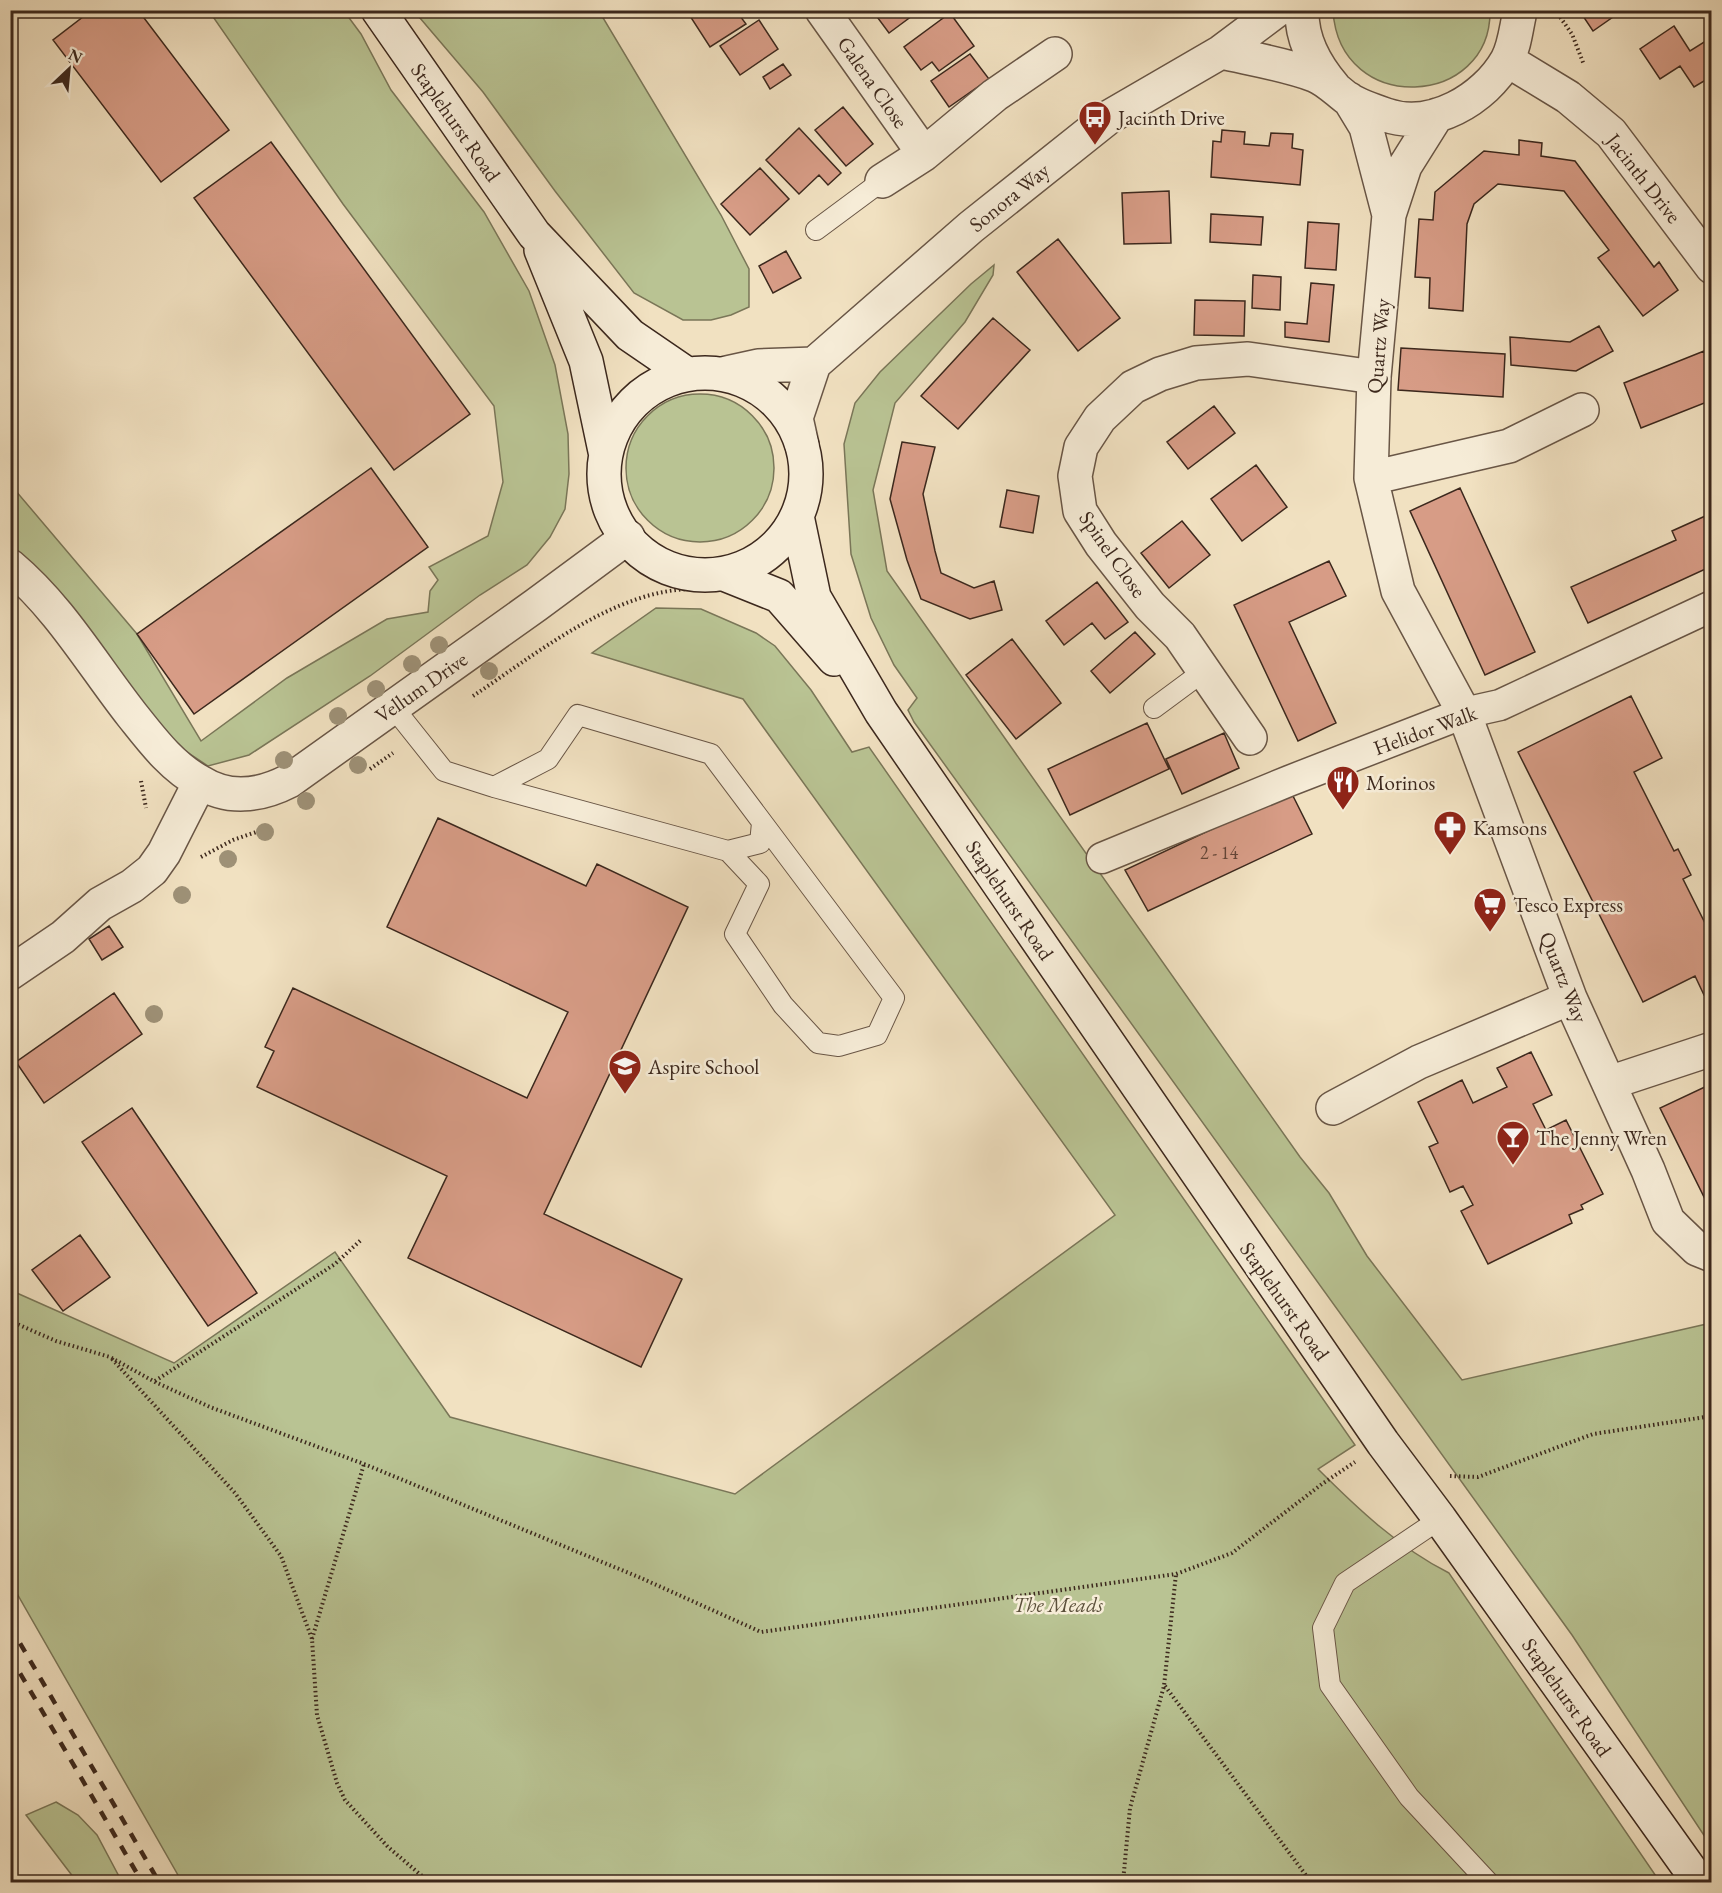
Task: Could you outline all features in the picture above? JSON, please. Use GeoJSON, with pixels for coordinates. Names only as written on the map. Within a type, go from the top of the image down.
{"type":"FeatureCollection","features":[{"type":"Feature","properties":{"kind":"street","name":"Staplehurst Road"},"geometry":{"type":"LineString","coordinates":[[378,10],[534,234],[630,335],[687,374]]}},
{"type":"Feature","properties":{"kind":"street","name":"Galena Close"},"geometry":{"type":"LineString","coordinates":[[822,10],[924,154]]}},
{"type":"Feature","properties":{"kind":"street","name":"Sonora Way"},"geometry":{"type":"LineString","coordinates":[[814,364],[971,227],[1109,117],[1221,52],[1277,10]]}},
{"type":"Feature","properties":{"kind":"street"},"geometry":{"type":"LineString","coordinates":[[1302,10],[1309,49],[1321,72],[1344,95]]}},
{"type":"Feature","properties":{"kind":"street"},"geometry":{"type":"LineString","coordinates":[[1221,52],[1276,64],[1316,76],[1344,95],[1389,116],[1415,118],[1437,115],[1463,105],[1484,90],[1507,60],[1519,10]]}},
{"type":"Feature","properties":{"kind":"street"},"geometry":{"type":"LineString","coordinates":[[882,181],[924,154],[995,95],[1055,54]]}},
{"type":"Feature","properties":{"kind":"street","name":"Jacinth Drive"},"geometry":{"type":"LineString","coordinates":[[1507,60],[1568,97],[1611,133],[1712,267]]}},
{"type":"Feature","properties":{"kind":"street","name":"Quartz Way"},"geometry":{"type":"LineString","coordinates":[[1344,95],[1366,127],[1389,215]]}},
{"type":"Feature","properties":{"kind":"street","name":"Quartz Way"},"geometry":{"type":"LineString","coordinates":[[1437,115],[1405,166],[1389,215],[1374,377],[1371,478],[1398,591],[1464,713],[1570,998],[1648,1170],[1668,1221],[1697,1249],[1712,1255]]}},
{"type":"Feature","properties":{"kind":"street","name":"Staplehurst Road"},"geometry":{"type":"LineString","coordinates":[[534,234],[586,361],[605,451]]}},
{"type":"Feature","properties":{"kind":"street","name":"Spinel Close"},"geometry":{"type":"LineString","coordinates":[[1250,738],[1179,636],[1150,606],[1101,544],[1080,511],[1075,476],[1082,447],[1100,418],[1133,387],[1160,374],[1196,363],[1248,359],[1374,377]]}},
{"type":"Feature","properties":{"kind":"street"},"geometry":{"type":"LineString","coordinates":[[814,364],[796,418],[806,469],[805,493],[797,516],[780,543],[754,564],[713,582],[657,564],[628,537],[611,516],[603,484],[605,451],[616,423],[634,400],[659,383],[687,374],[726,373],[758,366],[814,364]]}},
{"type":"Feature","properties":{"kind":"street"},"geometry":{"type":"LineString","coordinates":[[726,373],[765,393],[791,417],[802,445]]}},
{"type":"Feature","properties":{"kind":"street"},"geometry":{"type":"LineString","coordinates":[[1371,478],[1509,446],[1582,410]]}},
{"type":"Feature","properties":{"kind":"street","name":"Staplehurst Road"},"geometry":{"type":"LineString","coordinates":[[797,516],[814,597],[881,712],[1383,1443],[1440,1519],[1699,1882]]}},
{"type":"Feature","properties":{"kind":"street","name":"Vellum Drive"},"geometry":{"type":"LineString","coordinates":[[10,567],[33,586],[50,605],[121,701],[177,767],[200,782],[226,793],[249,795],[289,781],[628,537]]}},
{"type":"Feature","properties":{"kind":"street","name":"Staplehurst Road"},"geometry":{"type":"LineString","coordinates":[[713,582],[779,597],[881,712]]}},
{"type":"Feature","properties":{"kind":"street","name":"Helidor Walk"},"geometry":{"type":"LineString","coordinates":[[1102,858],[1289,781],[1464,713],[1500,705],[1712,606]]}},
{"type":"Feature","properties":{"kind":"street"},"geometry":{"type":"LineString","coordinates":[[10,973],[63,937],[100,904],[143,877],[158,862],[200,782]]}},
{"type":"Feature","properties":{"kind":"street"},"geometry":{"type":"LineString","coordinates":[[1333,1108],[1419,1062],[1570,998]]}},
{"type":"Feature","properties":{"kind":"street"},"geometry":{"type":"LineString","coordinates":[[1609,1083],[1712,1049]]}},
{"type":"Feature","properties":{"kind":"lane"},"geometry":{"type":"LineString","coordinates":[[816,230],[882,181]]}},
{"type":"Feature","properties":{"kind":"lane"},"geometry":{"type":"LineString","coordinates":[[1154,708],[1204,671]]}},
{"type":"Feature","properties":{"kind":"lane"},"geometry":{"type":"LineString","coordinates":[[393,707],[444,771],[494,787],[728,850],[760,843],[762,823]]}},
{"type":"Feature","properties":{"kind":"lane"},"geometry":{"type":"LineString","coordinates":[[494,787],[548,759],[578,715],[711,754],[894,998],[877,1035],[839,1046],[818,1043],[783,1005],[735,934],[759,884],[728,850]]}},
{"type":"Feature","properties":{"kind":"lane"},"geometry":{"type":"LineString","coordinates":[[1440,1519],[1345,1583],[1323,1628],[1330,1685],[1409,1797],[1488,1882]]}},
{"type":"Feature","properties":{"kind":"path"},"geometry":{"type":"LineString","coordinates":[[466,701],[602,613],[668,591],[713,582]]}},
{"type":"Feature","properties":{"kind":"path"},"geometry":{"type":"LineString","coordinates":[[368,771],[416,737]]}},
{"type":"Feature","properties":{"kind":"path"},"geometry":{"type":"LineString","coordinates":[[173,837],[202,858],[233,840],[266,829]]}},
{"type":"Feature","properties":{"kind":"path"},"geometry":{"type":"LineString","coordinates":[[154,1382],[335,1264],[362,1239]]}},
{"type":"Feature","properties":{"kind":"path"},"geometry":{"type":"LineString","coordinates":[[10,1322],[56,1341],[110,1357],[154,1382],[210,1407],[364,1464],[640,1578],[761,1632],[1176,1574],[1232,1554],[1322,1484],[1383,1443]]}},
{"type":"Feature","properties":{"kind":"path"},"geometry":{"type":"LineString","coordinates":[[110,1357],[235,1492],[281,1556],[312,1639],[317,1715],[337,1783],[345,1800],[388,1847],[429,1882]]}},
{"type":"Feature","properties":{"kind":"path"},"geometry":{"type":"LineString","coordinates":[[1440,1476],[1478,1477],[1593,1434],[1712,1416]]}},
{"type":"Feature","properties":{"kind":"path"},"geometry":{"type":"LineString","coordinates":[[312,1639],[364,1464]]}},
{"type":"Feature","properties":{"kind":"path"},"geometry":{"type":"LineString","coordinates":[[1123,1882],[1130,1808],[1164,1686],[1176,1574]]}},
{"type":"Feature","properties":{"kind":"path"},"geometry":{"type":"LineString","coordinates":[[1164,1686],[1311,1882]]}},
{"type":"Feature","properties":{"kind":"green space"},"geometry":{"type":"Polygon","coordinates":[[[1490,10],[1484,43],[1467,66],[1443,81],[1415,87],[1386,83],[1361,69],[1342,45],[1333,11],[1490,10]]]}},
{"type":"Feature","properties":{"kind":"green space"},"geometry":{"type":"Polygon","coordinates":[[[209,11],[344,11],[361,34],[391,90],[484,212],[529,291],[555,365],[568,434],[569,474],[565,509],[550,537],[527,565],[480,595],[370,676],[249,755],[208,766],[163,736],[82,623],[37,568],[11,546],[10,484],[137,634],[201,741],[287,678],[387,619],[428,612],[430,591],[438,580],[429,567],[488,536],[503,482],[494,406],[343,204],[209,11]]]}},
{"type":"Feature","properties":{"kind":"green space"},"geometry":{"type":"Polygon","coordinates":[[[414,11],[599,11],[721,215],[749,269],[749,307],[711,320],[683,320],[634,293],[555,191],[483,92],[414,11]]]}},
{"type":"Feature","properties":{"kind":"green space"},"geometry":{"type":"Polygon","coordinates":[[[994,265],[993,275],[965,322],[895,403],[873,490],[887,571],[1300,1157],[1329,1193],[1367,1256],[1462,1380],[1711,1323],[1711,1846],[1572,1635],[914,722],[908,710],[917,698],[894,665],[871,618],[851,554],[844,444],[855,403],[880,372],[971,284],[994,265]]]}},
{"type":"Feature","properties":{"kind":"green space"},"geometry":{"type":"Polygon","coordinates":[[[700,394],[728,399],[753,415],[769,440],[774,468],[769,496],[753,521],[728,537],[700,542],[672,537],[647,521],[631,496],[626,468],[631,440],[647,415],[672,399],[700,394]]]}},
{"type":"Feature","properties":{"kind":"green space","name":"The Meads"},"geometry":{"type":"Polygon","coordinates":[[[656,608],[701,609],[756,633],[775,646],[811,690],[852,752],[869,747],[1355,1445],[1318,1469],[1363,1512],[1396,1539],[1449,1573],[1660,1882],[182,1882],[11,1583],[10,1290],[174,1363],[335,1252],[450,1417],[735,1494],[1115,1215],[743,699],[592,653],[656,608]]]}},
{"type":"Feature","properties":{"kind":"green space"},"geometry":{"type":"Polygon","coordinates":[[[56,1802],[78,1815],[97,1835],[122,1882],[77,1882],[26,1815],[56,1802]]]}},
{"type":"Feature","properties":{"kind":"building"},"geometry":{"type":"Polygon","coordinates":[[[92,10],[138,10],[229,130],[161,182],[53,40],[92,10]]]}},
{"type":"Feature","properties":{"kind":"building"},"geometry":{"type":"Polygon","coordinates":[[[699,10],[748,10],[740,16],[746,24],[710,47],[690,16],[699,10]]]}},
{"type":"Feature","properties":{"kind":"building"},"geometry":{"type":"Polygon","coordinates":[[[872,10],[920,10],[889,33],[872,10]]]}},
{"type":"Feature","properties":{"kind":"building"},"geometry":{"type":"Polygon","coordinates":[[[1579,10],[1623,10],[1593,31],[1579,10]]]}},
{"type":"Feature","properties":{"kind":"building"},"geometry":{"type":"Polygon","coordinates":[[[950,13],[974,46],[939,71],[932,62],[921,70],[904,47],[950,13]]]}},
{"type":"Feature","properties":{"kind":"building"},"geometry":{"type":"Polygon","coordinates":[[[759,20],[778,49],[740,75],[720,46],[759,20]]]}},
{"type":"Feature","properties":{"kind":"building"},"geometry":{"type":"Polygon","coordinates":[[[1674,26],[1690,51],[1712,37],[1712,82],[1709,78],[1694,87],[1680,66],[1660,79],[1640,49],[1674,26]]]}},
{"type":"Feature","properties":{"kind":"building"},"geometry":{"type":"Polygon","coordinates":[[[970,54],[989,79],[949,107],[931,81],[970,54]]]}},
{"type":"Feature","properties":{"kind":"building"},"geometry":{"type":"Polygon","coordinates":[[[783,64],[791,75],[770,89],[763,77],[783,64]]]}},
{"type":"Feature","properties":{"kind":"building"},"geometry":{"type":"Polygon","coordinates":[[[843,107],[873,144],[846,166],[815,130],[843,107]]]}},
{"type":"Feature","properties":{"kind":"building"},"geometry":{"type":"Polygon","coordinates":[[[799,128],[841,173],[828,185],[819,175],[799,194],[766,160],[799,128]]]}},
{"type":"Feature","properties":{"kind":"building"},"geometry":{"type":"Polygon","coordinates":[[[1222,130],[1245,132],[1244,144],[1269,146],[1271,133],[1293,134],[1292,148],[1303,150],[1300,185],[1211,177],[1213,141],[1221,142],[1222,130]]]}},
{"type":"Feature","properties":{"kind":"building"},"geometry":{"type":"Polygon","coordinates":[[[1519,140],[1542,143],[1541,156],[1575,161],[1654,267],[1659,262],[1678,290],[1643,316],[1598,258],[1609,250],[1564,191],[1498,184],[1474,204],[1467,224],[1463,311],[1429,308],[1430,278],[1415,277],[1419,219],[1433,220],[1435,192],[1484,151],[1519,155],[1519,140]]]}},
{"type":"Feature","properties":{"kind":"building"},"geometry":{"type":"Polygon","coordinates":[[[271,142],[470,414],[394,470],[194,198],[271,142]]]}},
{"type":"Feature","properties":{"kind":"building"},"geometry":{"type":"Polygon","coordinates":[[[760,168],[789,199],[750,235],[721,204],[760,168]]]}},
{"type":"Feature","properties":{"kind":"building"},"geometry":{"type":"Polygon","coordinates":[[[1169,191],[1171,243],[1124,244],[1122,193],[1169,191]]]}},
{"type":"Feature","properties":{"kind":"building"},"geometry":{"type":"Polygon","coordinates":[[[1211,214],[1263,217],[1261,245],[1210,242],[1211,214]]]}},
{"type":"Feature","properties":{"kind":"building"},"geometry":{"type":"Polygon","coordinates":[[[1308,222],[1339,224],[1336,270],[1305,268],[1308,222]]]}},
{"type":"Feature","properties":{"kind":"building"},"geometry":{"type":"Polygon","coordinates":[[[1058,239],[1120,318],[1078,351],[1017,272],[1058,239]]]}},
{"type":"Feature","properties":{"kind":"building"},"geometry":{"type":"Polygon","coordinates":[[[786,251],[801,278],[773,293],[759,266],[786,251]]]}},
{"type":"Feature","properties":{"kind":"building"},"geometry":{"type":"Polygon","coordinates":[[[1253,275],[1281,277],[1280,310],[1252,308],[1253,275]]]}},
{"type":"Feature","properties":{"kind":"building"},"geometry":{"type":"Polygon","coordinates":[[[1311,283],[1334,285],[1329,342],[1285,337],[1285,322],[1307,324],[1311,283]]]}},
{"type":"Feature","properties":{"kind":"building"},"geometry":{"type":"Polygon","coordinates":[[[1195,300],[1245,301],[1244,336],[1194,335],[1195,300]]]}},
{"type":"Feature","properties":{"kind":"building"},"geometry":{"type":"Polygon","coordinates":[[[993,318],[1030,350],[958,429],[921,396],[993,318]]]}},
{"type":"Feature","properties":{"kind":"building"},"geometry":{"type":"Polygon","coordinates":[[[1599,326],[1613,351],[1576,371],[1511,365],[1510,337],[1570,342],[1599,326]]]}},
{"type":"Feature","properties":{"kind":"building"},"geometry":{"type":"Polygon","coordinates":[[[1401,348],[1505,354],[1503,397],[1398,390],[1401,348]]]}},
{"type":"Feature","properties":{"kind":"building"},"geometry":{"type":"Polygon","coordinates":[[[1704,351],[1712,370],[1712,400],[1641,428],[1624,383],[1704,351]]]}},
{"type":"Feature","properties":{"kind":"building"},"geometry":{"type":"Polygon","coordinates":[[[1214,406],[1235,433],[1188,469],[1167,442],[1214,406]]]}},
{"type":"Feature","properties":{"kind":"building"},"geometry":{"type":"Polygon","coordinates":[[[902,442],[935,447],[923,494],[941,573],[974,588],[994,581],[1002,610],[970,619],[921,599],[907,560],[890,499],[902,442]]]}},
{"type":"Feature","properties":{"kind":"building"},"geometry":{"type":"Polygon","coordinates":[[[1256,465],[1287,507],[1242,541],[1211,499],[1256,465]]]}},
{"type":"Feature","properties":{"kind":"building"},"geometry":{"type":"Polygon","coordinates":[[[371,468],[428,547],[194,714],[137,634],[371,468]]]}},
{"type":"Feature","properties":{"kind":"building"},"geometry":{"type":"Polygon","coordinates":[[[1460,488],[1535,652],[1485,675],[1410,511],[1460,488]]]}},
{"type":"Feature","properties":{"kind":"building"},"geometry":{"type":"Polygon","coordinates":[[[1007,490],[1039,496],[1033,533],[1000,527],[1007,490]]]}},
{"type":"Feature","properties":{"kind":"building"},"geometry":{"type":"Polygon","coordinates":[[[1712,513],[1712,566],[1588,623],[1571,587],[1676,540],[1672,531],[1712,513]]]}},
{"type":"Feature","properties":{"kind":"building"},"geometry":{"type":"Polygon","coordinates":[[[1182,521],[1210,555],[1169,588],[1141,553],[1182,521]]]}},
{"type":"Feature","properties":{"kind":"building"},"geometry":{"type":"Polygon","coordinates":[[[1329,561],[1346,596],[1289,622],[1336,723],[1298,741],[1234,605],[1329,561]]]}},
{"type":"Feature","properties":{"kind":"building"},"geometry":{"type":"Polygon","coordinates":[[[1097,582],[1128,622],[1105,639],[1092,623],[1064,645],[1046,621],[1097,582]]]}},
{"type":"Feature","properties":{"kind":"building"},"geometry":{"type":"Polygon","coordinates":[[[1135,632],[1155,654],[1110,693],[1091,671],[1135,632]]]}},
{"type":"Feature","properties":{"kind":"building"},"geometry":{"type":"Polygon","coordinates":[[[1012,639],[1061,703],[1016,739],[966,675],[1012,639]]]}},
{"type":"Feature","properties":{"kind":"building"},"geometry":{"type":"Polygon","coordinates":[[[1631,696],[1662,758],[1634,772],[1674,851],[1678,849],[1691,875],[1683,879],[1706,925],[1712,923],[1712,991],[1704,995],[1695,976],[1643,1002],[1518,752],[1631,696]]]}},
{"type":"Feature","properties":{"kind":"building"},"geometry":{"type":"Polygon","coordinates":[[[1147,723],[1169,769],[1070,815],[1048,769],[1147,723]]]}},
{"type":"Feature","properties":{"kind":"building"},"geometry":{"type":"Polygon","coordinates":[[[1224,733],[1239,768],[1182,794],[1166,759],[1224,733]]]}},
{"type":"Feature","properties":{"kind":"building"},"geometry":{"type":"Polygon","coordinates":[[[1291,792],[1312,834],[1148,911],[1125,870],[1291,792]]]}},
{"type":"Feature","properties":{"kind":"building"},"geometry":{"type":"Polygon","coordinates":[[[438,818],[586,886],[597,864],[688,907],[544,1214],[682,1279],[641,1367],[408,1258],[447,1176],[257,1087],[274,1051],[265,1047],[293,988],[527,1098],[568,1012],[387,927],[438,818]]]}},
{"type":"Feature","properties":{"kind":"building"},"geometry":{"type":"Polygon","coordinates":[[[109,926],[123,947],[102,960],[89,939],[109,926]]]}},
{"type":"Feature","properties":{"kind":"building"},"geometry":{"type":"Polygon","coordinates":[[[114,993],[142,1034],[44,1103],[16,1062],[114,993]]]}},
{"type":"Feature","properties":{"kind":"building","name":"The Jenny Wren"},"geometry":{"type":"Polygon","coordinates":[[[1531,1052],[1552,1095],[1533,1104],[1546,1130],[1566,1120],[1603,1194],[1581,1205],[1583,1209],[1569,1215],[1572,1223],[1488,1264],[1461,1211],[1473,1205],[1463,1186],[1450,1192],[1429,1147],[1438,1143],[1418,1102],[1462,1080],[1473,1103],[1507,1087],[1497,1068],[1531,1052]]]}},
{"type":"Feature","properties":{"kind":"building"},"geometry":{"type":"Polygon","coordinates":[[[1709,1085],[1712,1091],[1712,1204],[1707,1203],[1660,1108],[1709,1085]]]}},
{"type":"Feature","properties":{"kind":"building"},"geometry":{"type":"Polygon","coordinates":[[[132,1108],[257,1293],[208,1326],[82,1142],[132,1108]]]}},
{"type":"Feature","properties":{"kind":"building"},"geometry":{"type":"Polygon","coordinates":[[[80,1235],[110,1277],[63,1311],[32,1270],[80,1235]]]}},
{"type":"Feature","properties":{"kind":"railway"},"geometry":{"type":"LineString","coordinates":[[10,1626],[159,1882]]}},
{"type":"Feature","properties":{"kind":"railway"},"geometry":{"type":"LineString","coordinates":[[10,1656],[142,1882]]}},
{"type":"Feature","properties":{"kind":"place","name":"Jacinth Drive"},"geometry":{"type":"Point","coordinates":[1095,146]}},
{"type":"Feature","properties":{"kind":"place","name":"Morinos"},"geometry":{"type":"Point","coordinates":[1343,811]}},
{"type":"Feature","properties":{"kind":"place","name":"Kamsons"},"geometry":{"type":"Point","coordinates":[1450,856]}},
{"type":"Feature","properties":{"kind":"place","name":"Tesco Express"},"geometry":{"type":"Point","coordinates":[1490,933]}},
{"type":"Feature","properties":{"kind":"place","name":"Aspire School"},"geometry":{"type":"Point","coordinates":[625,1095]}},
{"type":"Feature","properties":{"kind":"place","name":"The Jenny Wren"},"geometry":{"type":"Point","coordinates":[1513,1166]}}]}
